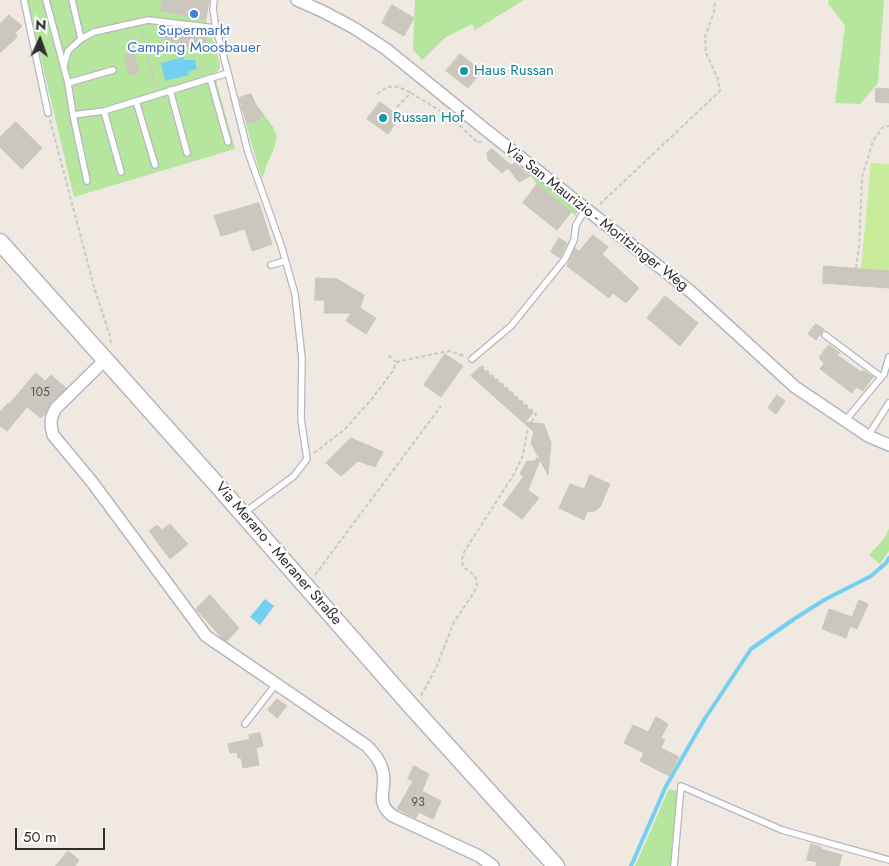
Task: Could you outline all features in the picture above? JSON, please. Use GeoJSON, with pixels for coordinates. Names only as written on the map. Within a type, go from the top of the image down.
{"type":"FeatureCollection","features":[{"type":"Feature","properties":{"kind":"main road","name":"Via Merano - Meraner Straße"},"geometry":{"type":"LineString","coordinates":[[0,242],[105,360],[246,511],[305,586],[556,866]]}},
{"type":"Feature","properties":{"kind":"street","name":"Via San Maurizio - Moritzinger Weg"},"geometry":{"type":"LineString","coordinates":[[297,0],[354,28],[386,49],[690,291],[796,387],[868,436],[889,445]]}},
{"type":"Feature","properties":{"kind":"street"},"geometry":{"type":"LineString","coordinates":[[105,360],[51,415],[50,426],[53,435],[92,482],[206,636],[366,746],[380,761],[384,774],[382,802],[386,810],[393,816],[479,856],[493,866]]}},
{"type":"Feature","properties":{"kind":"lane"},"geometry":{"type":"LineString","coordinates":[[24,0],[48,113]]}},
{"type":"Feature","properties":{"kind":"lane"},"geometry":{"type":"LineString","coordinates":[[46,0],[68,83],[88,181]]}},
{"type":"Feature","properties":{"kind":"lane"},"geometry":{"type":"LineString","coordinates":[[72,0],[80,39]]}},
{"type":"Feature","properties":{"kind":"lane"},"geometry":{"type":"LineString","coordinates":[[214,0],[213,9],[216,28],[248,152],[286,261],[295,294],[302,359],[301,419],[307,459],[294,476],[246,511]]}},
{"type":"Feature","properties":{"kind":"lane"},"geometry":{"type":"LineString","coordinates":[[63,67],[68,51],[80,39],[94,32],[148,20],[216,28]]}},
{"type":"Feature","properties":{"kind":"lane"},"geometry":{"type":"LineString","coordinates":[[68,83],[113,70]]}},
{"type":"Feature","properties":{"kind":"lane"},"geometry":{"type":"LineString","coordinates":[[73,115],[104,111],[228,73]]}},
{"type":"Feature","properties":{"kind":"lane"},"geometry":{"type":"LineString","coordinates":[[210,78],[228,142]]}},
{"type":"Feature","properties":{"kind":"lane"},"geometry":{"type":"LineString","coordinates":[[170,90],[187,153]]}},
{"type":"Feature","properties":{"kind":"lane"},"geometry":{"type":"LineString","coordinates":[[136,101],[155,165]]}},
{"type":"Feature","properties":{"kind":"lane"},"geometry":{"type":"LineString","coordinates":[[104,111],[120,172]]}},
{"type":"Feature","properties":{"kind":"lane"},"geometry":{"type":"LineString","coordinates":[[472,359],[511,326],[565,259],[574,240],[576,225],[588,210]]}},
{"type":"Feature","properties":{"kind":"lane"},"geometry":{"type":"LineString","coordinates":[[271,265],[286,261]]}},
{"type":"Feature","properties":{"kind":"lane"},"geometry":{"type":"LineString","coordinates":[[825,335],[881,377]]}},
{"type":"Feature","properties":{"kind":"lane"},"geometry":{"type":"LineString","coordinates":[[845,421],[884,374],[889,357]]}},
{"type":"Feature","properties":{"kind":"lane"},"geometry":{"type":"LineString","coordinates":[[868,436],[889,403]]}},
{"type":"Feature","properties":{"kind":"lane"},"geometry":{"type":"LineString","coordinates":[[245,724],[276,684]]}},
{"type":"Feature","properties":{"kind":"lane"},"geometry":{"type":"LineString","coordinates":[[674,866],[681,786],[782,830],[889,860]]}},
{"type":"Feature","properties":{"kind":"path"},"geometry":{"type":"LineString","coordinates":[[588,210],[720,91],[718,79],[706,53],[705,38],[714,12],[715,0]]}},
{"type":"Feature","properties":{"kind":"path"},"geometry":{"type":"LineString","coordinates":[[148,20],[142,30],[157,94]]}},
{"type":"Feature","properties":{"kind":"path"},"geometry":{"type":"LineString","coordinates":[[377,94],[386,87],[398,86],[450,117],[478,143],[483,140],[486,130]]}},
{"type":"Feature","properties":{"kind":"path"},"geometry":{"type":"LineString","coordinates":[[397,107],[411,93]]}},
{"type":"Feature","properties":{"kind":"path"},"geometry":{"type":"LineString","coordinates":[[48,113],[92,278],[110,336],[111,348],[105,360]]}},
{"type":"Feature","properties":{"kind":"path"},"geometry":{"type":"LineString","coordinates":[[856,268],[859,248],[862,177],[873,141],[883,127],[889,126]]}},
{"type":"Feature","properties":{"kind":"path"},"geometry":{"type":"LineString","coordinates":[[396,362],[449,351],[472,359],[536,414],[528,428],[523,455],[514,474],[461,559],[463,567],[476,577],[477,586],[454,622],[436,668],[422,695],[411,706]]}},
{"type":"Feature","properties":{"kind":"path"},"geometry":{"type":"LineString","coordinates":[[387,354],[396,362]]}},
{"type":"Feature","properties":{"kind":"path"},"geometry":{"type":"LineString","coordinates":[[307,459],[344,430],[393,372],[396,362]]}},
{"type":"Feature","properties":{"kind":"path"},"geometry":{"type":"LineString","coordinates":[[305,586],[441,406]]}},
{"type":"Feature","properties":{"kind":"green space"},"geometry":{"type":"Polygon","coordinates":[[[27,0],[209,0],[206,19],[220,63],[219,70],[214,73],[235,149],[74,197],[27,0]]]}},
{"type":"Feature","properties":{"kind":"green space"},"geometry":{"type":"Polygon","coordinates":[[[415,0],[524,0],[475,30],[472,24],[446,37],[422,60],[413,50],[415,0]]]}},
{"type":"Feature","properties":{"kind":"green space"},"geometry":{"type":"Polygon","coordinates":[[[829,0],[884,0],[878,83],[860,104],[835,103],[845,25],[828,4],[829,0]]]}},
{"type":"Feature","properties":{"kind":"green space"},"geometry":{"type":"Polygon","coordinates":[[[264,115],[273,127],[277,137],[262,179],[246,125],[259,120],[264,115]]]}},
{"type":"Feature","properties":{"kind":"green space"},"geometry":{"type":"Polygon","coordinates":[[[518,160],[576,208],[576,216],[537,184],[518,160]]]}},
{"type":"Feature","properties":{"kind":"green space"},"geometry":{"type":"Polygon","coordinates":[[[871,163],[889,164],[889,271],[861,268],[871,163]]]}},
{"type":"Feature","properties":{"kind":"green space"},"geometry":{"type":"Polygon","coordinates":[[[889,529],[889,551],[880,564],[869,555],[884,539],[889,529]]]}},
{"type":"Feature","properties":{"kind":"green space"},"geometry":{"type":"Polygon","coordinates":[[[669,789],[677,791],[671,866],[635,866],[669,789]]]}},
{"type":"Feature","properties":{"kind":"water"},"geometry":{"type":"Polygon","coordinates":[[[183,57],[185,60],[195,60],[197,69],[188,72],[189,75],[165,81],[161,63],[183,57]]]}},
{"type":"Feature","properties":{"kind":"water"},"geometry":{"type":"Polygon","coordinates":[[[265,599],[274,606],[260,625],[250,617],[265,599]]]}},
{"type":"Feature","properties":{"kind":"building"},"geometry":{"type":"Polygon","coordinates":[[[162,0],[209,0],[206,19],[161,11],[162,0]]]}},
{"type":"Feature","properties":{"kind":"building"},"geometry":{"type":"Polygon","coordinates":[[[392,5],[414,18],[404,36],[382,23],[392,5]]]}},
{"type":"Feature","properties":{"kind":"building"},"geometry":{"type":"Polygon","coordinates":[[[9,15],[22,26],[15,33],[17,37],[0,53],[0,24],[9,15]]]}},
{"type":"Feature","properties":{"kind":"building"},"geometry":{"type":"Polygon","coordinates":[[[173,28],[204,31],[208,45],[202,48],[177,45],[172,44],[172,40],[161,39],[161,29],[173,28]]]}},
{"type":"Feature","properties":{"kind":"building"},"geometry":{"type":"Polygon","coordinates":[[[134,54],[139,72],[129,75],[124,56],[134,54]]]}},
{"type":"Feature","properties":{"kind":"building","name":"Haus Russan"},"geometry":{"type":"Polygon","coordinates":[[[460,54],[482,71],[468,88],[446,71],[460,54]]]}},
{"type":"Feature","properties":{"kind":"building"},"geometry":{"type":"Polygon","coordinates":[[[876,88],[889,89],[889,103],[876,102],[876,88]]]}},
{"type":"Feature","properties":{"kind":"building"},"geometry":{"type":"Polygon","coordinates":[[[251,94],[256,105],[264,115],[259,120],[247,124],[239,98],[251,94]]]}},
{"type":"Feature","properties":{"kind":"building","name":"Russan Hof"},"geometry":{"type":"Polygon","coordinates":[[[380,102],[400,117],[388,134],[367,119],[380,102]]]}},
{"type":"Feature","properties":{"kind":"building"},"geometry":{"type":"Polygon","coordinates":[[[16,122],[42,148],[22,169],[0,147],[0,137],[16,122]]]}},
{"type":"Feature","properties":{"kind":"building"},"geometry":{"type":"Polygon","coordinates":[[[492,149],[510,166],[515,163],[530,176],[519,182],[508,168],[502,173],[488,160],[487,153],[492,149]]]}},
{"type":"Feature","properties":{"kind":"building"},"geometry":{"type":"Polygon","coordinates":[[[537,184],[571,212],[557,230],[523,203],[537,184]]]}},
{"type":"Feature","properties":{"kind":"building"},"geometry":{"type":"Polygon","coordinates":[[[259,203],[272,244],[252,251],[245,229],[221,236],[214,216],[259,203]]]}},
{"type":"Feature","properties":{"kind":"building"},"geometry":{"type":"Polygon","coordinates":[[[593,235],[608,247],[602,254],[639,288],[626,303],[613,293],[609,298],[567,266],[575,248],[579,251],[593,235]]]}},
{"type":"Feature","properties":{"kind":"building"},"geometry":{"type":"Polygon","coordinates":[[[559,238],[567,243],[560,258],[551,252],[559,238]]]}},
{"type":"Feature","properties":{"kind":"building"},"geometry":{"type":"Polygon","coordinates":[[[824,266],[889,271],[889,288],[823,283],[824,266]]]}},
{"type":"Feature","properties":{"kind":"building"},"geometry":{"type":"Polygon","coordinates":[[[316,278],[337,279],[364,295],[360,308],[376,318],[366,334],[346,321],[351,313],[324,313],[325,300],[315,300],[316,278]]]}},
{"type":"Feature","properties":{"kind":"building"},"geometry":{"type":"Polygon","coordinates":[[[665,296],[698,323],[680,346],[647,318],[665,296]]]}},
{"type":"Feature","properties":{"kind":"building"},"geometry":{"type":"Polygon","coordinates":[[[816,324],[824,329],[816,340],[808,334],[816,324]]]}},
{"type":"Feature","properties":{"kind":"building"},"geometry":{"type":"Polygon","coordinates":[[[829,345],[840,353],[837,355],[861,372],[863,370],[873,377],[863,391],[856,387],[852,393],[820,369],[824,363],[819,358],[829,345]]]}},
{"type":"Feature","properties":{"kind":"building"},"geometry":{"type":"Polygon","coordinates":[[[445,354],[463,366],[441,397],[424,385],[445,354]]]}},
{"type":"Feature","properties":{"kind":"building"},"geometry":{"type":"Polygon","coordinates":[[[480,367],[533,413],[525,422],[544,424],[551,443],[548,475],[531,443],[534,432],[471,376],[480,367]]]}},
{"type":"Feature","properties":{"kind":"building"},"geometry":{"type":"Polygon","coordinates":[[[36,373],[45,381],[51,375],[66,388],[51,403],[41,418],[27,407],[7,431],[0,426],[0,412],[36,373]]]}},
{"type":"Feature","properties":{"kind":"building"},"geometry":{"type":"Polygon","coordinates":[[[777,395],[785,401],[776,414],[768,408],[777,395]]]}},
{"type":"Feature","properties":{"kind":"building"},"geometry":{"type":"Polygon","coordinates":[[[351,438],[383,452],[375,467],[358,461],[341,476],[326,463],[351,438]]]}},
{"type":"Feature","properties":{"kind":"building"},"geometry":{"type":"Polygon","coordinates":[[[537,458],[540,460],[528,490],[539,498],[522,519],[503,505],[524,476],[520,474],[527,461],[535,461],[537,458]]]}},
{"type":"Feature","properties":{"kind":"building"},"geometry":{"type":"Polygon","coordinates":[[[590,475],[610,484],[600,507],[595,511],[587,512],[584,520],[559,508],[570,484],[584,489],[590,475]]]}},
{"type":"Feature","properties":{"kind":"building"},"geometry":{"type":"Polygon","coordinates":[[[170,524],[188,544],[170,559],[149,531],[157,525],[162,530],[170,524]]]}},
{"type":"Feature","properties":{"kind":"building"},"geometry":{"type":"Polygon","coordinates":[[[210,595],[239,628],[227,641],[196,609],[210,595]]]}},
{"type":"Feature","properties":{"kind":"building"},"geometry":{"type":"Polygon","coordinates":[[[859,600],[868,604],[857,629],[850,626],[846,638],[822,629],[829,609],[852,617],[859,600]]]}},
{"type":"Feature","properties":{"kind":"building"},"geometry":{"type":"Polygon","coordinates":[[[277,699],[287,706],[277,718],[268,710],[277,699]]]}},
{"type":"Feature","properties":{"kind":"building"},"geometry":{"type":"Polygon","coordinates":[[[656,717],[668,724],[661,738],[665,740],[661,748],[679,757],[669,776],[640,761],[644,753],[624,743],[633,725],[648,732],[656,717]]]}},
{"type":"Feature","properties":{"kind":"building"},"geometry":{"type":"Polygon","coordinates":[[[260,733],[263,746],[256,748],[259,765],[243,768],[241,758],[238,758],[237,752],[230,753],[228,744],[250,739],[249,735],[260,733]]]}},
{"type":"Feature","properties":{"kind":"building"},"geometry":{"type":"Polygon","coordinates":[[[414,766],[429,774],[422,791],[441,801],[433,819],[419,812],[416,818],[397,809],[413,781],[408,779],[414,766]]]}},
{"type":"Feature","properties":{"kind":"building"},"geometry":{"type":"Polygon","coordinates":[[[811,844],[842,855],[839,866],[816,866],[817,862],[807,860],[811,844]]]}},
{"type":"Feature","properties":{"kind":"building"},"geometry":{"type":"Polygon","coordinates":[[[68,851],[79,860],[75,866],[56,866],[68,851]]]}},
{"type":"Feature","properties":{"kind":"waterway"},"geometry":{"type":"LineString","coordinates":[[631,866],[666,786],[704,720],[751,649],[824,600],[871,576],[889,558]]}},
{"type":"Feature","properties":{"kind":"place","name":"Supermarkt Camping Moosbauer"},"geometry":{"type":"Point","coordinates":[194,14]}},
{"type":"Feature","properties":{"kind":"place","name":"Haus Russan"},"geometry":{"type":"Point","coordinates":[464,71]}},
{"type":"Feature","properties":{"kind":"place","name":"Russan Hof"},"geometry":{"type":"Point","coordinates":[383,118]}}]}
